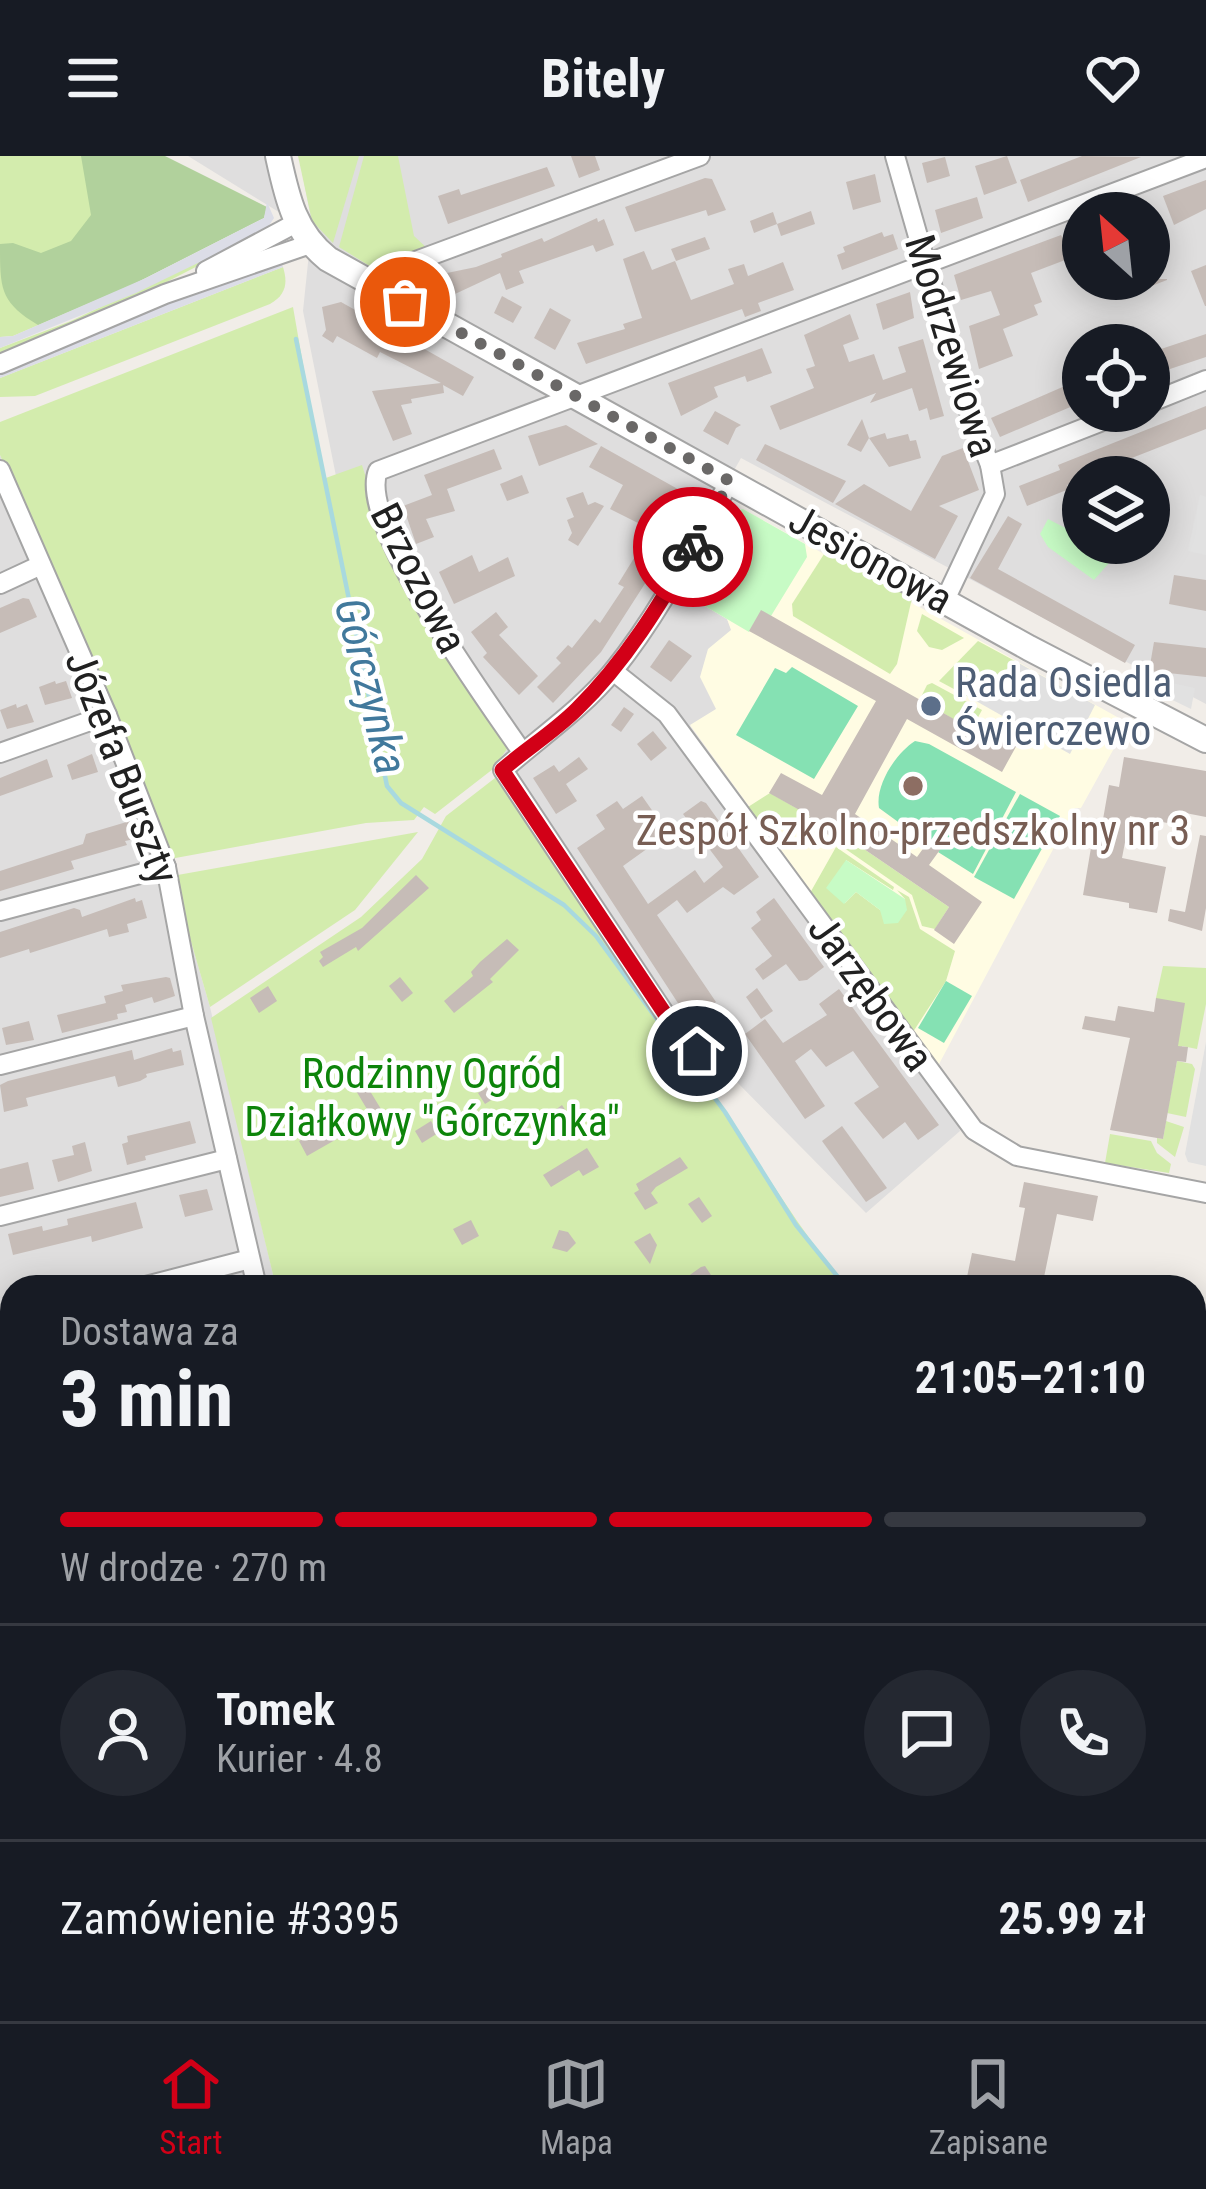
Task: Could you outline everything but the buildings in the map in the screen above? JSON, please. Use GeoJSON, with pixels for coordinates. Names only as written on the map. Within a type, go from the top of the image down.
{"type":"FeatureCollection","features":[{"type":"Feature","properties":{"kind":"street"},"geometry":{"type":"LineString","coordinates":[[0,364],[303,233],[278,156]]}},
{"type":"Feature","properties":{"kind":"street"},"geometry":{"type":"LineString","coordinates":[[413,262],[700,156]]}},
{"type":"Feature","properties":{"kind":"street","name":"Modrzewiowa"},"geometry":{"type":"LineString","coordinates":[[895,156],[995,494],[946,600]]}},
{"type":"Feature","properties":{"kind":"street","name":"Brzozowa"},"geometry":{"type":"LineString","coordinates":[[522,752],[413,585],[374,484],[374,476],[385,466],[1206,158]]}},
{"type":"Feature","properties":{"kind":"street","name":"Jesionowa"},"geometry":{"type":"LineString","coordinates":[[303,233],[328,259],[1206,740]]}},
{"type":"Feature","properties":{"kind":"street"},"geometry":{"type":"LineString","coordinates":[[1170,395],[1206,380]]}},
{"type":"Feature","properties":{"kind":"street"},"geometry":{"type":"LineString","coordinates":[[990,465],[1074,432]]}},
{"type":"Feature","properties":{"kind":"street","name":"Józefa Burszty"},"geometry":{"type":"LineString","coordinates":[[0,470],[166,867],[194,1016],[253,1275]]}},
{"type":"Feature","properties":{"kind":"street"},"geometry":{"type":"LineString","coordinates":[[697,1051],[665,1014],[502,770],[574,712],[613,670],[664,597],[730,481]]}},
{"type":"Feature","properties":{"kind":"street"},"geometry":{"type":"LineString","coordinates":[[0,584],[41,566]]}},
{"type":"Feature","properties":{"kind":"street","name":"Jarzębowa"},"geometry":{"type":"LineString","coordinates":[[613,670],[667,714],[974,1130],[1018,1156],[1206,1192]]}},
{"type":"Feature","properties":{"kind":"street"},"geometry":{"type":"LineString","coordinates":[[0,753],[106,716]]}},
{"type":"Feature","properties":{"kind":"street"},"geometry":{"type":"LineString","coordinates":[[0,911],[166,867]]}},
{"type":"Feature","properties":{"kind":"street"},"geometry":{"type":"LineString","coordinates":[[0,1065],[194,1016]]}},
{"type":"Feature","properties":{"kind":"street"},"geometry":{"type":"LineString","coordinates":[[0,1216],[227,1159]]}},
{"type":"Feature","properties":{"kind":"street"},"geometry":{"type":"LineString","coordinates":[[188,1275],[250,1259]]}},
{"type":"Feature","properties":{"kind":"shaded area"},"geometry":{"type":"Polygon","coordinates":[[[188,156],[270,156],[282,214],[188,156]]]}},
{"type":"Feature","properties":{"kind":"shaded area"},"geometry":{"type":"Polygon","coordinates":[[[299,156],[1206,156],[1206,704],[741,458],[671,582],[727,619],[732,631],[709,649],[717,709],[690,726],[938,1066],[960,1131],[866,1213],[730,1075],[658,1015],[493,769],[509,746],[386,539],[362,466],[336,476],[303,311],[312,224],[299,156]]]}},
{"type":"Feature","properties":{"kind":"shaded area"},"geometry":{"type":"Polygon","coordinates":[[[267,202],[274,218],[266,230],[136,293],[0,348],[0,337],[13,336],[146,278],[264,218],[267,202]]]}},
{"type":"Feature","properties":{"kind":"shaded area"},"geometry":{"type":"Polygon","coordinates":[[[281,262],[283,267],[0,378],[0,373],[137,315],[281,262]]]}},
{"type":"Feature","properties":{"kind":"shaded area"},"geometry":{"type":"Polygon","coordinates":[[[0,455],[172,876],[210,1007],[273,1275],[0,1275],[0,455]]]}},
{"type":"Feature","properties":{"kind":"shaded area"},"geometry":{"type":"Polygon","coordinates":[[[1200,495],[1206,497],[1206,555],[1188,551],[1200,495]]]}},
{"type":"Feature","properties":{"kind":"shaded area","name":"Zespół Szkolno-przedszkolny nr 3"},"geometry":{"type":"Polygon","coordinates":[[[743,509],[1128,723],[1081,808],[1075,808],[938,1066],[690,725],[716,709],[700,677],[708,649],[731,630],[727,619],[681,592],[723,514],[743,509]]]}},
{"type":"Feature","properties":{"kind":"shaded area"},"geometry":{"type":"Polygon","coordinates":[[[1015,661],[1095,705],[1070,754],[976,701],[1015,661]]]}},
{"type":"Feature","properties":{"kind":"shaded area"},"geometry":{"type":"Polygon","coordinates":[[[1148,678],[1195,688],[1191,709],[1144,686],[1148,678]]]}},
{"type":"Feature","properties":{"kind":"shaded area"},"geometry":{"type":"Polygon","coordinates":[[[1206,1042],[1206,1166],[1188,1162],[1185,1154],[1206,1042]]]}},
{"type":"Feature","properties":{"kind":"green space"},"geometry":{"type":"Polygon","coordinates":[[[0,156],[165,156],[132,285],[13,336],[0,337],[0,156]]]}},
{"type":"Feature","properties":{"kind":"green space"},"geometry":{"type":"Polygon","coordinates":[[[81,156],[165,156],[267,207],[264,218],[132,285],[38,325],[16,309],[5,293],[0,244],[13,243],[41,253],[71,241],[91,215],[81,156]]]}},
{"type":"Feature","properties":{"kind":"green space"},"geometry":{"type":"Polygon","coordinates":[[[298,156],[359,156],[333,243],[312,221],[298,156]]]}},
{"type":"Feature","properties":{"kind":"green space"},"geometry":{"type":"Polygon","coordinates":[[[364,156],[398,156],[414,236],[429,250],[376,270],[339,247],[364,156]]]}},
{"type":"Feature","properties":{"kind":"green space"},"geometry":{"type":"Polygon","coordinates":[[[258,235],[151,290],[0,354],[0,348],[71,321],[258,235]]]}},
{"type":"Feature","properties":{"kind":"green space"},"geometry":{"type":"Polygon","coordinates":[[[283,267],[284,288],[270,304],[35,396],[0,397],[0,378],[283,267]]]}},
{"type":"Feature","properties":{"kind":"green space"},"geometry":{"type":"Polygon","coordinates":[[[293,307],[323,479],[362,465],[386,539],[509,746],[493,769],[435,814],[424,807],[414,820],[366,823],[170,859],[0,455],[0,422],[293,307]]]}},
{"type":"Feature","properties":{"kind":"green space"},"geometry":{"type":"Polygon","coordinates":[[[743,509],[805,544],[807,557],[771,616],[761,611],[749,632],[681,592],[723,514],[743,509]]]}},
{"type":"Feature","properties":{"kind":"green space"},"geometry":{"type":"Polygon","coordinates":[[[1048,519],[1062,526],[1062,557],[1048,547],[1040,534],[1048,519]]]}},
{"type":"Feature","properties":{"kind":"green space"},"geometry":{"type":"Polygon","coordinates":[[[826,551],[912,598],[897,664],[890,674],[793,616],[792,604],[826,551]]]}},
{"type":"Feature","properties":{"kind":"green space"},"geometry":{"type":"Polygon","coordinates":[[[1072,564],[1108,564],[1094,580],[1072,564]]]}},
{"type":"Feature","properties":{"kind":"green space"},"geometry":{"type":"Polygon","coordinates":[[[922,614],[964,638],[942,650],[929,647],[917,631],[922,614]]]}},
{"type":"Feature","properties":{"kind":"green space"},"geometry":{"type":"Polygon","coordinates":[[[978,641],[1015,661],[976,701],[939,681],[978,641]]]}},
{"type":"Feature","properties":{"kind":"green space"},"geometry":{"type":"Polygon","coordinates":[[[792,667],[858,706],[814,779],[736,735],[775,668],[786,673],[792,667]]]}},
{"type":"Feature","properties":{"kind":"green space"},"geometry":{"type":"Polygon","coordinates":[[[932,683],[982,710],[971,730],[920,699],[932,683]]]}},
{"type":"Feature","properties":{"kind":"green space"},"geometry":{"type":"Polygon","coordinates":[[[915,741],[929,744],[1016,792],[973,874],[938,852],[941,847],[931,839],[927,843],[879,808],[888,770],[915,741]]]}},
{"type":"Feature","properties":{"kind":"green space","name":"Rodzinny Ogród Działkowy \"Górczynka\""},"geometry":{"type":"Polygon","coordinates":[[[495,778],[500,779],[673,1041],[837,1275],[273,1275],[211,1018],[361,917],[422,859],[446,816],[495,778]]]}},
{"type":"Feature","properties":{"kind":"green space"},"geometry":{"type":"Polygon","coordinates":[[[770,793],[810,816],[800,829],[788,821],[768,835],[748,807],[770,793]]]}},
{"type":"Feature","properties":{"kind":"green space"},"geometry":{"type":"Polygon","coordinates":[[[1020,794],[1060,816],[1014,899],[974,877],[1020,794]]]}},
{"type":"Feature","properties":{"kind":"green space"},"geometry":{"type":"Polygon","coordinates":[[[836,830],[949,907],[935,929],[922,926],[912,895],[834,841],[836,830]]]}},
{"type":"Feature","properties":{"kind":"green space"},"geometry":{"type":"Polygon","coordinates":[[[418,832],[355,910],[210,1007],[172,876],[418,832]]]}},
{"type":"Feature","properties":{"kind":"green space"},"geometry":{"type":"Polygon","coordinates":[[[836,847],[894,887],[846,860],[845,903],[856,892],[880,910],[905,899],[897,890],[909,897],[920,929],[955,951],[946,981],[913,1032],[810,893],[836,847]]]}},
{"type":"Feature","properties":{"kind":"green space"},"geometry":{"type":"Polygon","coordinates":[[[846,860],[905,899],[907,910],[898,923],[884,924],[880,910],[856,892],[844,904],[826,888],[846,860]]]}},
{"type":"Feature","properties":{"kind":"green space"},"geometry":{"type":"Polygon","coordinates":[[[1163,966],[1206,968],[1206,1004],[1197,1049],[1182,1046],[1180,1054],[1156,998],[1163,966]]]}},
{"type":"Feature","properties":{"kind":"green space"},"geometry":{"type":"Polygon","coordinates":[[[946,981],[972,996],[944,1043],[918,1028],[946,981]]]}},
{"type":"Feature","properties":{"kind":"green space"},"geometry":{"type":"Polygon","coordinates":[[[1177,1061],[1195,1069],[1186,1117],[1167,1113],[1177,1061]]]}},
{"type":"Feature","properties":{"kind":"green space"},"geometry":{"type":"Polygon","coordinates":[[[1166,1121],[1184,1127],[1175,1157],[1157,1143],[1157,1138],[1163,1139],[1166,1121]]]}},
{"type":"Feature","properties":{"kind":"green space"},"geometry":{"type":"Polygon","coordinates":[[[1110,1134],[1151,1141],[1171,1164],[1169,1173],[1105,1163],[1110,1134]]]}},
{"type":"Feature","properties":{"kind":"waterway","name":"Górczynka"},"geometry":{"type":"LineString","coordinates":[[296,339],[387,786],[401,803],[564,905],[596,936],[725,1112],[796,1225],[836,1275]]}},
{"type":"Feature","properties":{"kind":"way so far"},"geometry":{"type":"LineString","coordinates":[[405,302],[730,481],[693,547]]}},
{"type":"Feature","properties":{"kind":"place","name":"Rada Osiedla Świerczewo"},"geometry":{"type":"Point","coordinates":[931,706]}},
{"type":"Feature","properties":{"kind":"place","name":"Zespół Szkolno-przedszkolny nr 3"},"geometry":{"type":"Point","coordinates":[913,786]}},
{"type":"Feature","properties":{"kind":"route"},"geometry":{"type":"LineString","coordinates":[[693,547],[613,670],[574,712],[502,770],[665,1014],[697,1051]]}}]}
